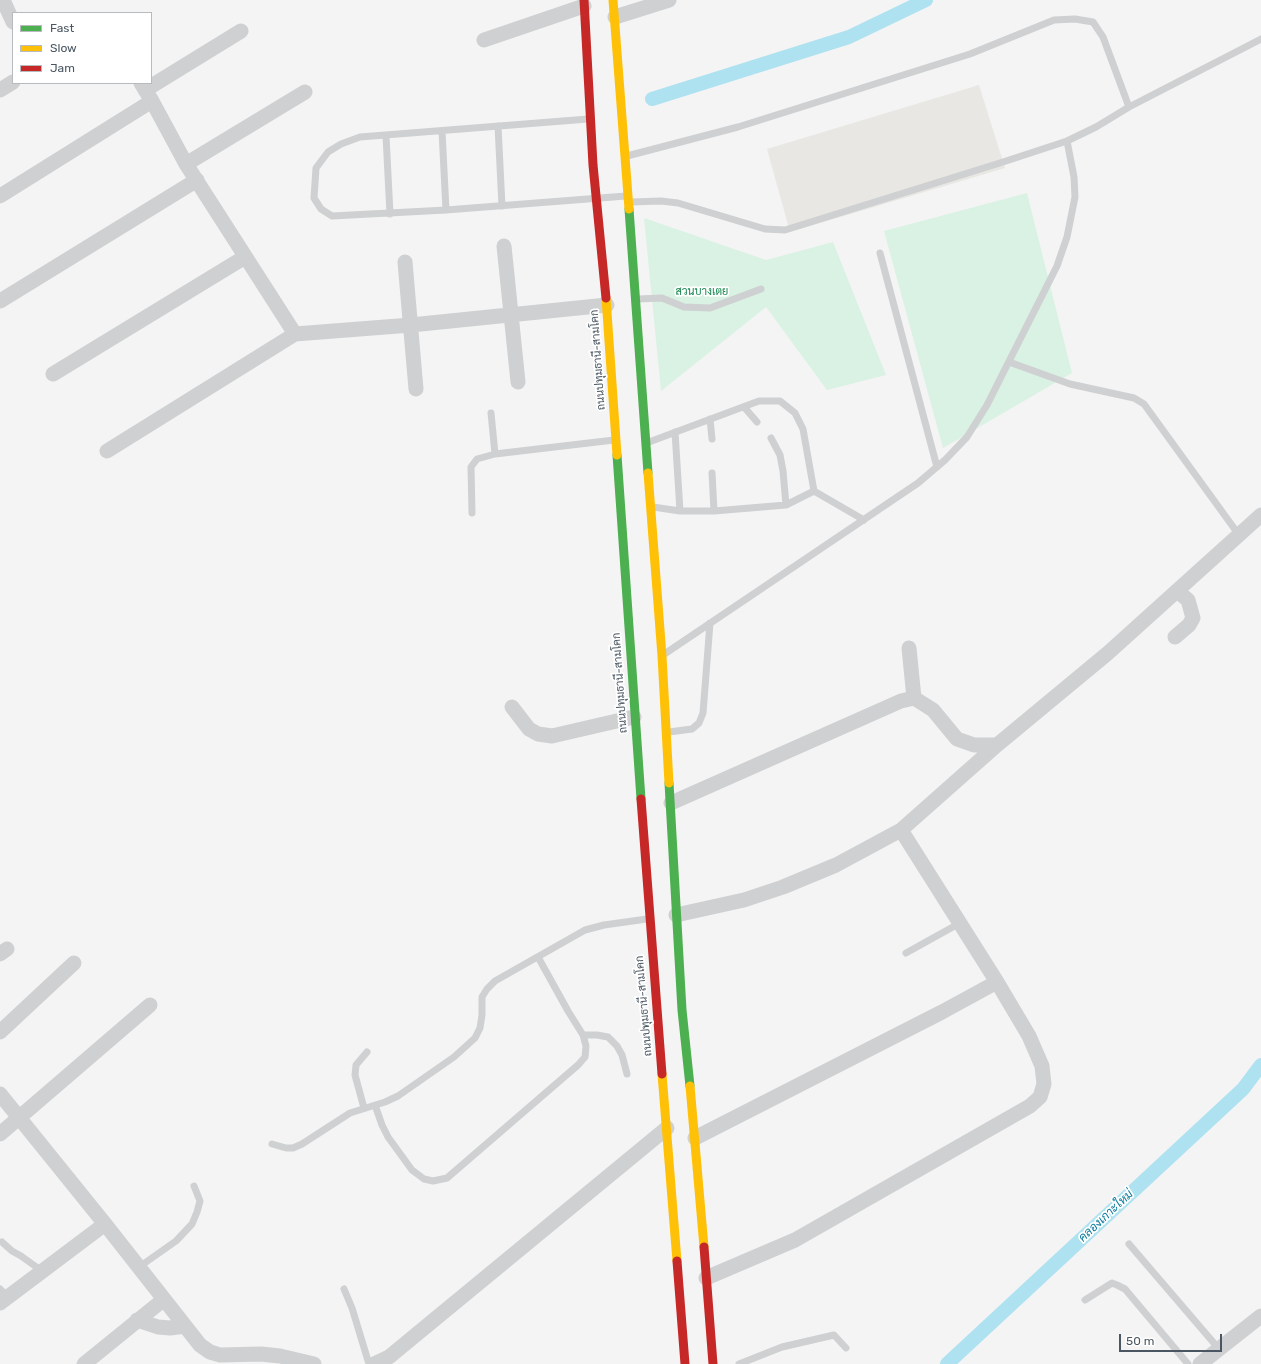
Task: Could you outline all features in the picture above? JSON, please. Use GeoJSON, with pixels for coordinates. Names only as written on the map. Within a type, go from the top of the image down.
{"type":"FeatureCollection","features":[{"type":"Feature","properties":{"kind":"main road"},"geometry":{"type":"LineString","coordinates":[[613,0],[662,656],[682,1010],[696,1138],[713,1364]]}},
{"type":"Feature","properties":{"kind":"main road","name":"ถนนปทุมธานี-สามโคก"},"geometry":{"type":"LineString","coordinates":[[584,3],[596,198],[607,305],[634,717],[685,1364]]}},
{"type":"Feature","properties":{"kind":"street"},"geometry":{"type":"LineString","coordinates":[[3,0],[12,20]]}},
{"type":"Feature","properties":{"kind":"street"},"geometry":{"type":"LineString","coordinates":[[615,17],[669,0]]}},
{"type":"Feature","properties":{"kind":"street"},"geometry":{"type":"LineString","coordinates":[[484,40],[584,3]]}},
{"type":"Feature","properties":{"kind":"street"},"geometry":{"type":"LineString","coordinates":[[0,196],[146,91],[241,31]]}},
{"type":"Feature","properties":{"kind":"street"},"geometry":{"type":"LineString","coordinates":[[0,90],[12,83]]}},
{"type":"Feature","properties":{"kind":"street"},"geometry":{"type":"LineString","coordinates":[[146,91],[186,164],[295,334]]}},
{"type":"Feature","properties":{"kind":"street"},"geometry":{"type":"LineString","coordinates":[[186,164],[305,92]]}},
{"type":"Feature","properties":{"kind":"street"},"geometry":{"type":"LineString","coordinates":[[0,301],[196,180]]}},
{"type":"Feature","properties":{"kind":"street"},"geometry":{"type":"LineString","coordinates":[[504,246],[518,382]]}},
{"type":"Feature","properties":{"kind":"street"},"geometry":{"type":"LineString","coordinates":[[53,374],[245,257]]}},
{"type":"Feature","properties":{"kind":"street"},"geometry":{"type":"LineString","coordinates":[[405,262],[416,389]]}},
{"type":"Feature","properties":{"kind":"street"},"geometry":{"type":"LineString","coordinates":[[107,451],[295,334],[411,325],[607,305]]}},
{"type":"Feature","properties":{"kind":"street"},"geometry":{"type":"LineString","coordinates":[[676,915],[744,900],[783,887],[836,865],[901,830],[997,745],[1108,652],[1261,516]]}},
{"type":"Feature","properties":{"kind":"street"},"geometry":{"type":"LineString","coordinates":[[1175,637],[1189,625],[1193,618],[1188,600],[1177,591]]}},
{"type":"Feature","properties":{"kind":"street"},"geometry":{"type":"LineString","coordinates":[[909,648],[914,698]]}},
{"type":"Feature","properties":{"kind":"street"},"geometry":{"type":"LineString","coordinates":[[671,803],[901,701],[914,698],[933,710],[957,740],[974,744],[997,745]]}},
{"type":"Feature","properties":{"kind":"street"},"geometry":{"type":"LineString","coordinates":[[512,707],[529,728],[538,734],[552,736],[634,717]]}},
{"type":"Feature","properties":{"kind":"street"},"geometry":{"type":"LineString","coordinates":[[706,1278],[795,1240],[1030,1106],[1040,1097],[1044,1084],[1042,1066],[1029,1036],[997,982],[901,830]]}},
{"type":"Feature","properties":{"kind":"street"},"geometry":{"type":"LineString","coordinates":[[0,1032],[74,963]]}},
{"type":"Feature","properties":{"kind":"street"},"geometry":{"type":"LineString","coordinates":[[696,1138],[942,1012],[997,982]]}},
{"type":"Feature","properties":{"kind":"street"},"geometry":{"type":"LineString","coordinates":[[0,1134],[150,1005]]}},
{"type":"Feature","properties":{"kind":"street"},"geometry":{"type":"LineString","coordinates":[[0,1094],[20,1117],[200,1345],[210,1352],[220,1355],[261,1354],[280,1356],[314,1364]]}},
{"type":"Feature","properties":{"kind":"street"},"geometry":{"type":"LineString","coordinates":[[374,1364],[387,1361],[667,1128]]}},
{"type":"Feature","properties":{"kind":"street"},"geometry":{"type":"LineString","coordinates":[[3,1296],[42,1271],[105,1224]]}},
{"type":"Feature","properties":{"kind":"street"},"geometry":{"type":"LineString","coordinates":[[84,1364],[163,1300]]}},
{"type":"Feature","properties":{"kind":"street"},"geometry":{"type":"LineString","coordinates":[[1200,1364],[1261,1316]]}},
{"type":"Feature","properties":{"kind":"street"},"geometry":{"type":"LineString","coordinates":[[138,1320],[158,1327],[170,1328],[185,1326]]}},
{"type":"Feature","properties":{"kind":"lane"},"geometry":{"type":"LineString","coordinates":[[625,157],[738,127],[970,54],[1054,20],[1075,19],[1093,22],[1103,37],[1129,107]]}},
{"type":"Feature","properties":{"kind":"lane"},"geometry":{"type":"LineString","coordinates":[[591,118],[360,138],[341,144],[328,152],[316,168],[314,198],[321,209],[332,216],[390,214],[596,198],[661,201],[678,204],[766,230],[785,230],[1067,141],[1096,127],[1129,107],[1261,39]]}},
{"type":"Feature","properties":{"kind":"lane"},"geometry":{"type":"LineString","coordinates":[[498,126],[502,206]]}},
{"type":"Feature","properties":{"kind":"lane"},"geometry":{"type":"LineString","coordinates":[[442,131],[446,210]]}},
{"type":"Feature","properties":{"kind":"lane"},"geometry":{"type":"LineString","coordinates":[[386,136],[390,214]]}},
{"type":"Feature","properties":{"kind":"lane"},"geometry":{"type":"LineString","coordinates":[[662,656],[918,483],[937,467],[967,437],[987,406],[1057,266],[1066,237],[1075,197],[1074,177],[1067,141]]}},
{"type":"Feature","properties":{"kind":"lane"},"geometry":{"type":"LineString","coordinates":[[880,253],[937,467]]}},
{"type":"Feature","properties":{"kind":"lane"},"geometry":{"type":"LineString","coordinates":[[635,300],[662,298],[684,307],[710,308],[762,289]]}},
{"type":"Feature","properties":{"kind":"lane"},"geometry":{"type":"LineString","coordinates":[[1009,362],[1070,384],[1134,398],[1144,404],[1239,535]]}},
{"type":"Feature","properties":{"kind":"lane"},"geometry":{"type":"LineString","coordinates":[[646,444],[759,401],[780,401],[795,413],[803,428],[814,491],[864,520]]}},
{"type":"Feature","properties":{"kind":"lane"},"geometry":{"type":"LineString","coordinates":[[744,407],[757,422]]}},
{"type":"Feature","properties":{"kind":"lane"},"geometry":{"type":"LineString","coordinates":[[491,413],[495,454]]}},
{"type":"Feature","properties":{"kind":"lane"},"geometry":{"type":"LineString","coordinates":[[710,419],[712,439]]}},
{"type":"Feature","properties":{"kind":"lane"},"geometry":{"type":"LineString","coordinates":[[675,432],[680,511]]}},
{"type":"Feature","properties":{"kind":"lane"},"geometry":{"type":"LineString","coordinates":[[771,438],[780,455],[786,505]]}},
{"type":"Feature","properties":{"kind":"lane"},"geometry":{"type":"LineString","coordinates":[[472,513],[471,467],[477,459],[495,454],[616,440]]}},
{"type":"Feature","properties":{"kind":"lane"},"geometry":{"type":"LineString","coordinates":[[712,473],[714,511]]}},
{"type":"Feature","properties":{"kind":"lane"},"geometry":{"type":"LineString","coordinates":[[650,507],[680,511],[714,511],[786,505],[814,491]]}},
{"type":"Feature","properties":{"kind":"lane"},"geometry":{"type":"LineString","coordinates":[[667,732],[692,728],[699,723],[703,712],[710,623]]}},
{"type":"Feature","properties":{"kind":"lane"},"geometry":{"type":"LineString","coordinates":[[272,1144],[286,1148],[294,1148],[350,1113],[398,1096],[454,1058],[475,1038],[480,1028],[482,997],[495,981],[585,930],[604,925],[649,919]]}},
{"type":"Feature","properties":{"kind":"lane"},"geometry":{"type":"LineString","coordinates":[[906,953],[960,923]]}},
{"type":"Feature","properties":{"kind":"lane"},"geometry":{"type":"LineString","coordinates":[[375,1105],[388,1137],[412,1170],[424,1179],[433,1180],[447,1178],[578,1065],[584,1057],[586,1046],[583,1035],[538,957]]}},
{"type":"Feature","properties":{"kind":"lane"},"geometry":{"type":"LineString","coordinates":[[583,1035],[608,1037],[617,1046],[622,1055],[627,1074]]}},
{"type":"Feature","properties":{"kind":"lane"},"geometry":{"type":"LineString","coordinates":[[364,1108],[355,1075],[356,1065],[367,1052]]}},
{"type":"Feature","properties":{"kind":"lane"},"geometry":{"type":"LineString","coordinates":[[138,1268],[176,1241],[192,1224],[200,1201],[194,1186]]}},
{"type":"Feature","properties":{"kind":"lane"},"geometry":{"type":"LineString","coordinates":[[2,1242],[42,1271]]}},
{"type":"Feature","properties":{"kind":"lane"},"geometry":{"type":"LineString","coordinates":[[1129,1244],[1219,1349]]}},
{"type":"Feature","properties":{"kind":"lane"},"geometry":{"type":"LineString","coordinates":[[1085,1300],[1112,1284],[1125,1289],[1188,1364]]}},
{"type":"Feature","properties":{"kind":"lane"},"geometry":{"type":"LineString","coordinates":[[344,1288],[352,1308],[369,1364]]}},
{"type":"Feature","properties":{"kind":"lane"},"geometry":{"type":"LineString","coordinates":[[739,1364],[782,1347],[834,1335],[846,1348]]}},
{"type":"Feature","properties":{"kind":"shaded area"},"geometry":{"type":"Polygon","coordinates":[[[979,85],[1005,168],[790,232],[767,149],[979,85]]]}},
{"type":"Feature","properties":{"kind":"green space"},"geometry":{"type":"Polygon","coordinates":[[[1027,193],[1072,373],[943,448],[884,231],[1027,193]]]}},
{"type":"Feature","properties":{"kind":"green space","name":"สวนบางเตย"},"geometry":{"type":"Polygon","coordinates":[[[644,218],[766,260],[833,242],[886,375],[827,390],[766,307],[661,391],[644,218]]]}},
{"type":"Feature","properties":{"kind":"waterway"},"geometry":{"type":"LineString","coordinates":[[652,99],[849,37],[926,0]]}},
{"type":"Feature","properties":{"kind":"waterway","name":"คลองเกาะใหม่"},"geometry":{"type":"LineString","coordinates":[[947,1364],[1243,1089],[1261,1065]]}},
{"type":"Feature","properties":{"kind":"traffic: fast"},"geometry":{"type":"LineString","coordinates":[[629,209],[648,473]]}},
{"type":"Feature","properties":{"kind":"traffic: fast"},"geometry":{"type":"LineString","coordinates":[[617,455],[641,799]]}},
{"type":"Feature","properties":{"kind":"traffic: fast"},"geometry":{"type":"LineString","coordinates":[[669,783],[682,1010],[690,1086]]}},
{"type":"Feature","properties":{"kind":"traffic: slow"},"geometry":{"type":"LineString","coordinates":[[613,0],[629,209]]}},
{"type":"Feature","properties":{"kind":"traffic: slow"},"geometry":{"type":"LineString","coordinates":[[606,298],[617,455]]}},
{"type":"Feature","properties":{"kind":"traffic: slow"},"geometry":{"type":"LineString","coordinates":[[648,473],[662,656],[669,783]]}},
{"type":"Feature","properties":{"kind":"traffic: slow"},"geometry":{"type":"LineString","coordinates":[[662,1074],[677,1261]]}},
{"type":"Feature","properties":{"kind":"traffic: slow"},"geometry":{"type":"LineString","coordinates":[[690,1086],[704,1247]]}},
{"type":"Feature","properties":{"kind":"traffic: jam"},"geometry":{"type":"LineString","coordinates":[[584,0],[593,165],[606,298]]}},
{"type":"Feature","properties":{"kind":"traffic: jam"},"geometry":{"type":"LineString","coordinates":[[641,799],[662,1074]]}},
{"type":"Feature","properties":{"kind":"traffic: jam"},"geometry":{"type":"LineString","coordinates":[[704,1247],[713,1364]]}},
{"type":"Feature","properties":{"kind":"traffic: jam"},"geometry":{"type":"LineString","coordinates":[[677,1261],[685,1364]]}}]}
